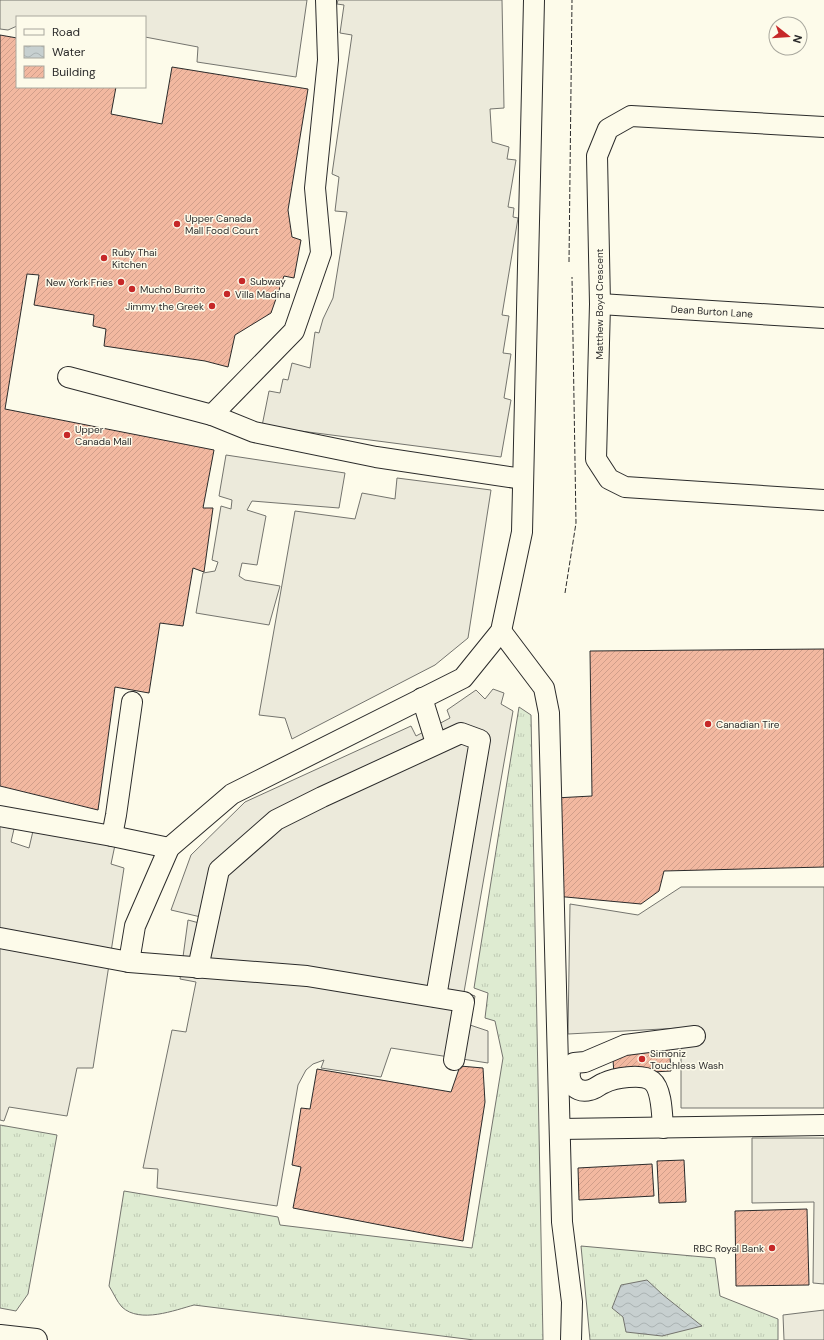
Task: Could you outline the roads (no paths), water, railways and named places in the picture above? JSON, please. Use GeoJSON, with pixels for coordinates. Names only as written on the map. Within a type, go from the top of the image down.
{"type":"FeatureCollection","features":[{"type":"Feature","properties":{"kind":"main road"},"geometry":{"type":"LineString","coordinates":[[0,1336],[36,1340]]}},
{"type":"Feature","properties":{"kind":"street"},"geometry":{"type":"LineString","coordinates":[[212,415],[294,330],[321,254],[315,188],[328,60],[326,0]]}},
{"type":"Feature","properties":{"kind":"street"},"geometry":{"type":"LineString","coordinates":[[129,962],[135,926],[169,848],[232,794],[463,678],[502,631],[522,532],[534,0]]}},
{"type":"Feature","properties":{"kind":"street","name":"Matthew Boyd Crescent"},"geometry":{"type":"LineString","coordinates":[[824,127],[631,116],[608,129],[598,156],[600,304],[596,459],[610,479],[625,487],[824,500]]}},
{"type":"Feature","properties":{"kind":"street","name":"Dean Burton Lane"},"geometry":{"type":"LineString","coordinates":[[600,304],[824,318]]}},
{"type":"Feature","properties":{"kind":"street"},"geometry":{"type":"LineString","coordinates":[[68,377],[212,415],[254,432],[376,456],[523,479]]}},
{"type":"Feature","properties":{"kind":"street"},"geometry":{"type":"LineString","coordinates":[[502,631],[544,688],[549,713],[562,1222],[572,1302],[572,1340]]}},
{"type":"Feature","properties":{"kind":"street"},"geometry":{"type":"LineString","coordinates":[[422,698],[436,743]]}},
{"type":"Feature","properties":{"kind":"street"},"geometry":{"type":"LineString","coordinates":[[112,836],[132,702]]}},
{"type":"Feature","properties":{"kind":"street"},"geometry":{"type":"LineString","coordinates":[[198,968],[219,870],[276,820],[436,743],[461,733],[480,740],[436,997]]}},
{"type":"Feature","properties":{"kind":"street"},"geometry":{"type":"LineString","coordinates":[[0,816],[169,848]]}},
{"type":"Feature","properties":{"kind":"street"},"geometry":{"type":"LineString","coordinates":[[0,938],[129,962],[307,976],[464,1002],[454,1060]]}},
{"type":"Feature","properties":{"kind":"street"},"geometry":{"type":"LineString","coordinates":[[663,1128],[658,1091],[655,1083],[650,1079],[632,1077],[618,1079],[605,1082],[590,1090],[582,1090],[575,1088],[571,1084],[569,1077],[570,1069],[574,1064],[585,1062],[625,1045],[695,1036]]}},
{"type":"Feature","properties":{"kind":"street"},"geometry":{"type":"LineString","coordinates":[[560,1129],[824,1125]]}},
{"type":"Feature","properties":{"kind":"water"},"geometry":{"type":"Polygon","coordinates":[[[647,1280],[663,1295],[702,1326],[662,1336],[626,1332],[623,1317],[612,1308],[621,1285],[647,1280]]]}},
{"type":"Feature","properties":{"kind":"place","name":"Upper Canada Mall Food Court"},"geometry":{"type":"Point","coordinates":[177,224]}},
{"type":"Feature","properties":{"kind":"place","name":"Ruby Thai Kitchen"},"geometry":{"type":"Point","coordinates":[104,258]}},
{"type":"Feature","properties":{"kind":"place","name":"Subway"},"geometry":{"type":"Point","coordinates":[242,281]}},
{"type":"Feature","properties":{"kind":"place","name":"New York Fries"},"geometry":{"type":"Point","coordinates":[121,282]}},
{"type":"Feature","properties":{"kind":"place","name":"Mucho Burrito"},"geometry":{"type":"Point","coordinates":[132,289]}},
{"type":"Feature","properties":{"kind":"place","name":"Villa Madina"},"geometry":{"type":"Point","coordinates":[227,294]}},
{"type":"Feature","properties":{"kind":"place","name":"Jimmy the Greek"},"geometry":{"type":"Point","coordinates":[212,306]}},
{"type":"Feature","properties":{"kind":"place","name":"Upper Canada Mall"},"geometry":{"type":"Point","coordinates":[67,435]}},
{"type":"Feature","properties":{"kind":"place","name":"Canadian Tire"},"geometry":{"type":"Point","coordinates":[708,724]}},
{"type":"Feature","properties":{"kind":"place","name":"Simoniz Touchless Wash"},"geometry":{"type":"Point","coordinates":[642,1059]}},
{"type":"Feature","properties":{"kind":"place","name":"RBC Royal Bank"},"geometry":{"type":"Point","coordinates":[772,1248]}}]}
